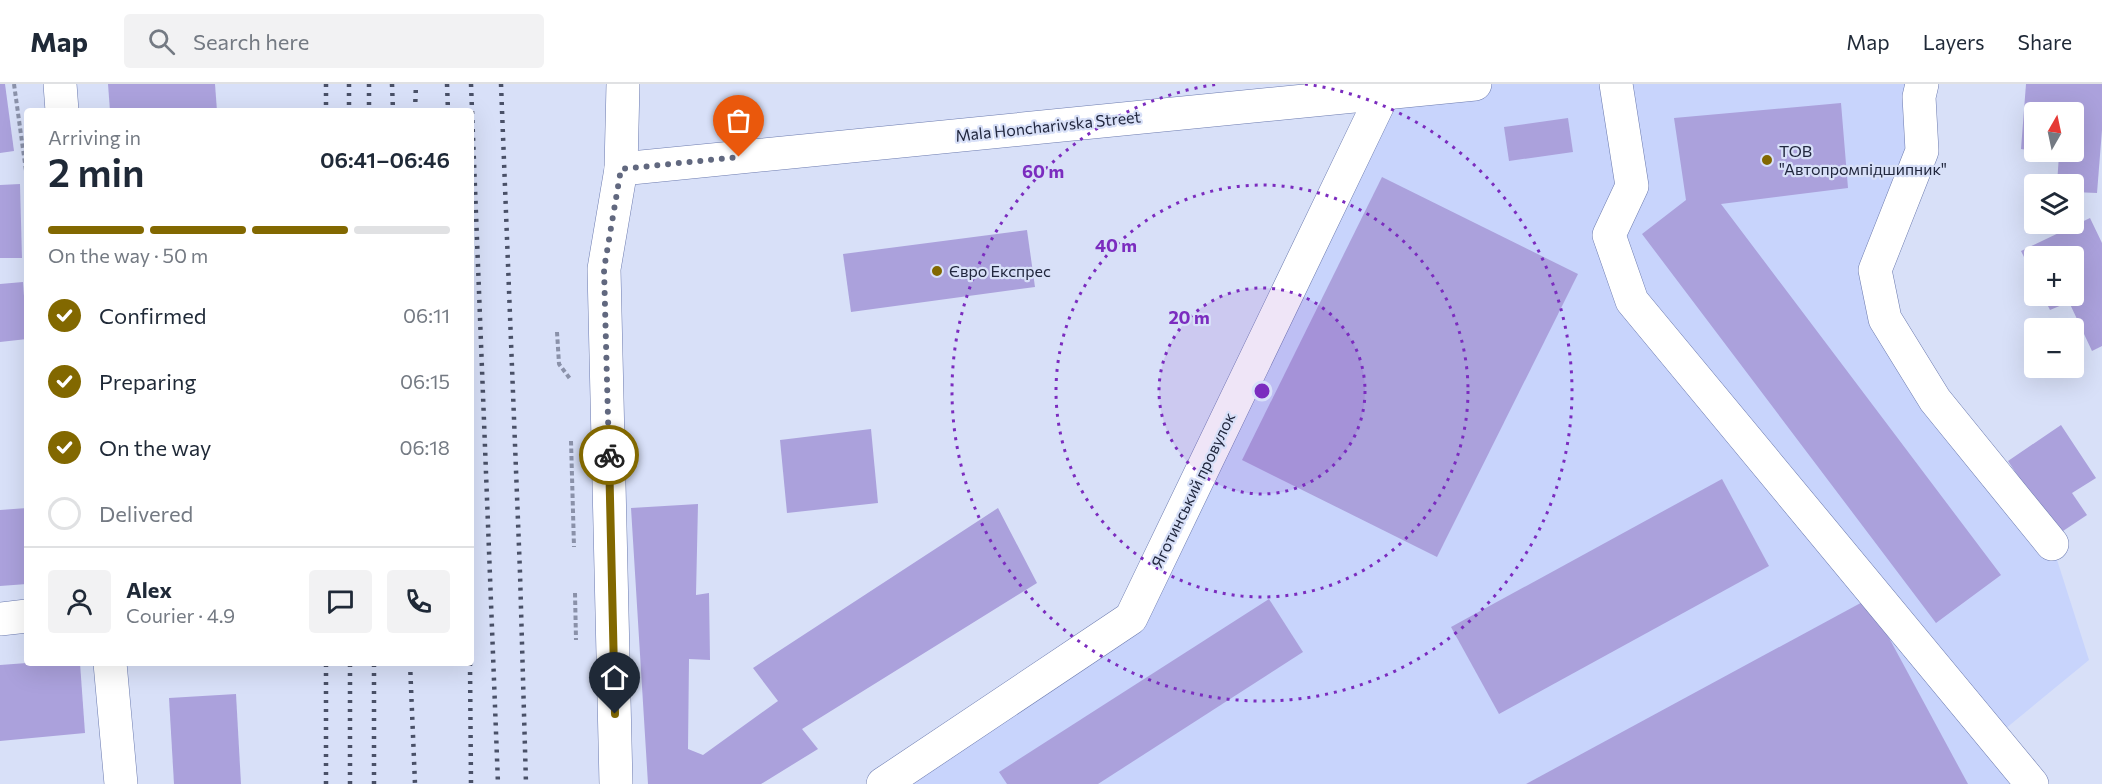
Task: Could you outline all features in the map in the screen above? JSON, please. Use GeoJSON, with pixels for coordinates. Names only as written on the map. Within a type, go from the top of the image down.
{"type":"FeatureCollection","features":[{"type":"Feature","properties":{"kind":"street"},"geometry":{"type":"LineString","coordinates":[[60,84],[62,108]]}},
{"type":"Feature","properties":{"kind":"street"},"geometry":{"type":"LineString","coordinates":[[616,784],[604,269],[621,169],[623,84]]}},
{"type":"Feature","properties":{"kind":"street","name":"Mala Honcharivska Street"},"geometry":{"type":"LineString","coordinates":[[621,169],[1330,91],[1384,92],[1475,84]]}},
{"type":"Feature","properties":{"kind":"street"},"geometry":{"type":"LineString","coordinates":[[1616,84],[1632,186],[1610,235],[1632,301],[2032,784]]}},
{"type":"Feature","properties":{"kind":"street"},"geometry":{"type":"LineString","coordinates":[[1922,84],[1919,97],[1922,151],[1875,270],[1886,319],[1935,400],[2052,544]]}},
{"type":"Feature","properties":{"kind":"street","name":"Яготинський провулок"},"geometry":{"type":"LineString","coordinates":[[883,784],[1131,618],[1384,92]]}},
{"type":"Feature","properties":{"kind":"street"},"geometry":{"type":"LineString","coordinates":[[0,619],[24,616]]}},
{"type":"Feature","properties":{"kind":"street"},"geometry":{"type":"LineString","coordinates":[[110,666],[121,784]]}},
{"type":"Feature","properties":{"kind":"path"},"geometry":{"type":"LineString","coordinates":[[14,84],[24,156]]}},
{"type":"Feature","properties":{"kind":"shaded area"},"geometry":{"type":"Polygon","coordinates":[[[1471,84],[1922,84],[1895,216],[1885,319],[2052,544],[2089,660],[1994,738],[2032,784],[883,784],[1131,618],[1384,92],[1471,84]]]}},
{"type":"Feature","properties":{"kind":"building"},"geometry":{"type":"Polygon","coordinates":[[[0,84],[5,84],[14,151],[0,153],[0,84]]]}},
{"type":"Feature","properties":{"kind":"building"},"geometry":{"type":"Polygon","coordinates":[[[108,84],[215,84],[217,108],[110,108],[108,84]]]}},
{"type":"Feature","properties":{"kind":"building"},"geometry":{"type":"Polygon","coordinates":[[[2026,84],[2102,84],[2102,130],[2097,193],[2084,192],[2084,174],[2058,174],[2059,162],[2084,162],[2084,102],[2025,102],[2026,84]]]}},
{"type":"Feature","properties":{"kind":"building"},"geometry":{"type":"Polygon","coordinates":[[[1841,103],[1848,188],[1721,204],[2001,575],[1936,623],[1642,234],[1686,200],[1674,118],[1841,103]]]}},
{"type":"Feature","properties":{"kind":"building"},"geometry":{"type":"Polygon","coordinates":[[[2024,110],[2024,149],[2021,149],[2024,110]]]}},
{"type":"Feature","properties":{"kind":"building"},"geometry":{"type":"Polygon","coordinates":[[[1568,118],[1573,152],[1509,161],[1504,127],[1568,118]]]}},
{"type":"Feature","properties":{"kind":"building"},"geometry":{"type":"Polygon","coordinates":[[[1382,177],[1578,274],[1437,557],[1242,460],[1382,177]]]}},
{"type":"Feature","properties":{"kind":"building"},"geometry":{"type":"Polygon","coordinates":[[[20,184],[22,258],[0,258],[0,185],[20,184]]]}},
{"type":"Feature","properties":{"kind":"building"},"geometry":{"type":"Polygon","coordinates":[[[2090,218],[2102,243],[2102,346],[2092,351],[2084,334],[2084,318],[2077,318],[2071,306],[2084,306],[2084,246],[2031,246],[2057,234],[2084,234],[2084,221],[2090,218]]]}},
{"type":"Feature","properties":{"kind":"building"},"geometry":{"type":"Polygon","coordinates":[[[1027,230],[1035,287],[851,312],[843,254],[1027,230]]]}},
{"type":"Feature","properties":{"kind":"building"},"geometry":{"type":"Polygon","coordinates":[[[23,282],[24,339],[0,342],[0,284],[23,282]]]}},
{"type":"Feature","properties":{"kind":"building"},"geometry":{"type":"Polygon","coordinates":[[[2048,306],[2060,306],[2050,310],[2048,306]]]}},
{"type":"Feature","properties":{"kind":"building"},"geometry":{"type":"Polygon","coordinates":[[[2061,425],[2096,478],[2072,493],[2087,515],[2057,535],[2008,461],[2061,425]]]}},
{"type":"Feature","properties":{"kind":"building"},"geometry":{"type":"Polygon","coordinates":[[[871,429],[878,503],[787,513],[780,440],[871,429]]]}},
{"type":"Feature","properties":{"kind":"building"},"geometry":{"type":"Polygon","coordinates":[[[1722,479],[1769,566],[1499,714],[1451,627],[1722,479]]]}},
{"type":"Feature","properties":{"kind":"building"},"geometry":{"type":"Polygon","coordinates":[[[698,504],[696,595],[709,593],[710,660],[689,659],[688,749],[703,755],[778,701],[753,668],[998,508],[1037,583],[802,729],[818,749],[761,784],[648,784],[631,508],[698,504]]]}},
{"type":"Feature","properties":{"kind":"building"},"geometry":{"type":"Polygon","coordinates":[[[24,508],[24,584],[0,586],[0,510],[24,508]]]}},
{"type":"Feature","properties":{"kind":"building"},"geometry":{"type":"Polygon","coordinates":[[[1269,599],[1303,652],[1098,784],[1007,784],[999,772],[1269,599]]]}},
{"type":"Feature","properties":{"kind":"building"},"geometry":{"type":"Polygon","coordinates":[[[1868,599],[1968,784],[1526,784],[1868,599]]]}},
{"type":"Feature","properties":{"kind":"building"},"geometry":{"type":"Polygon","coordinates":[[[24,663],[24,666],[80,666],[85,733],[0,741],[0,665],[24,663]]]}},
{"type":"Feature","properties":{"kind":"building"},"geometry":{"type":"Polygon","coordinates":[[[236,694],[241,784],[174,784],[169,698],[236,694]]]}},
{"type":"Feature","properties":{"kind":"railway"},"geometry":{"type":"LineString","coordinates":[[326,84],[326,108]]}},
{"type":"Feature","properties":{"kind":"railway"},"geometry":{"type":"LineString","coordinates":[[349,84],[349,108]]}},
{"type":"Feature","properties":{"kind":"railway"},"geometry":{"type":"LineString","coordinates":[[369,84],[369,108]]}},
{"type":"Feature","properties":{"kind":"railway"},"geometry":{"type":"LineString","coordinates":[[392,84],[393,108]]}},
{"type":"Feature","properties":{"kind":"railway"},"geometry":{"type":"LineString","coordinates":[[415,108],[416,84]]}},
{"type":"Feature","properties":{"kind":"railway"},"geometry":{"type":"LineString","coordinates":[[447,84],[448,108]]}},
{"type":"Feature","properties":{"kind":"railway"},"geometry":{"type":"LineString","coordinates":[[471,84],[472,108]]}},
{"type":"Feature","properties":{"kind":"railway"},"geometry":{"type":"LineString","coordinates":[[501,84],[526,784]]}},
{"type":"Feature","properties":{"kind":"railway"},"geometry":{"type":"LineString","coordinates":[[474,162],[498,784]]}},
{"type":"Feature","properties":{"kind":"railway"},"geometry":{"type":"LineString","coordinates":[[326,666],[326,784]]}},
{"type":"Feature","properties":{"kind":"railway"},"geometry":{"type":"LineString","coordinates":[[350,666],[350,784]]}},
{"type":"Feature","properties":{"kind":"railway"},"geometry":{"type":"LineString","coordinates":[[374,666],[374,784]]}},
{"type":"Feature","properties":{"kind":"railway"},"geometry":{"type":"LineString","coordinates":[[410,666],[415,784]]}},
{"type":"Feature","properties":{"kind":"railway"},"geometry":{"type":"LineString","coordinates":[[470,666],[471,784]]}},
{"type":"Feature","properties":{"kind":"way so far"},"geometry":{"type":"LineString","coordinates":[[609,455],[604,269],[621,169],[739,157]]}},
{"type":"Feature","properties":{"kind":"place","name":"ТОВ \"Автопромпідшипник\""},"geometry":{"type":"Point","coordinates":[1767,160]}},
{"type":"Feature","properties":{"kind":"place","name":"Євро Експрес"},"geometry":{"type":"Point","coordinates":[937,271]}},
{"type":"Feature","properties":{"kind":"route"},"geometry":{"type":"LineString","coordinates":[[609,455],[615,714]]}}]}
